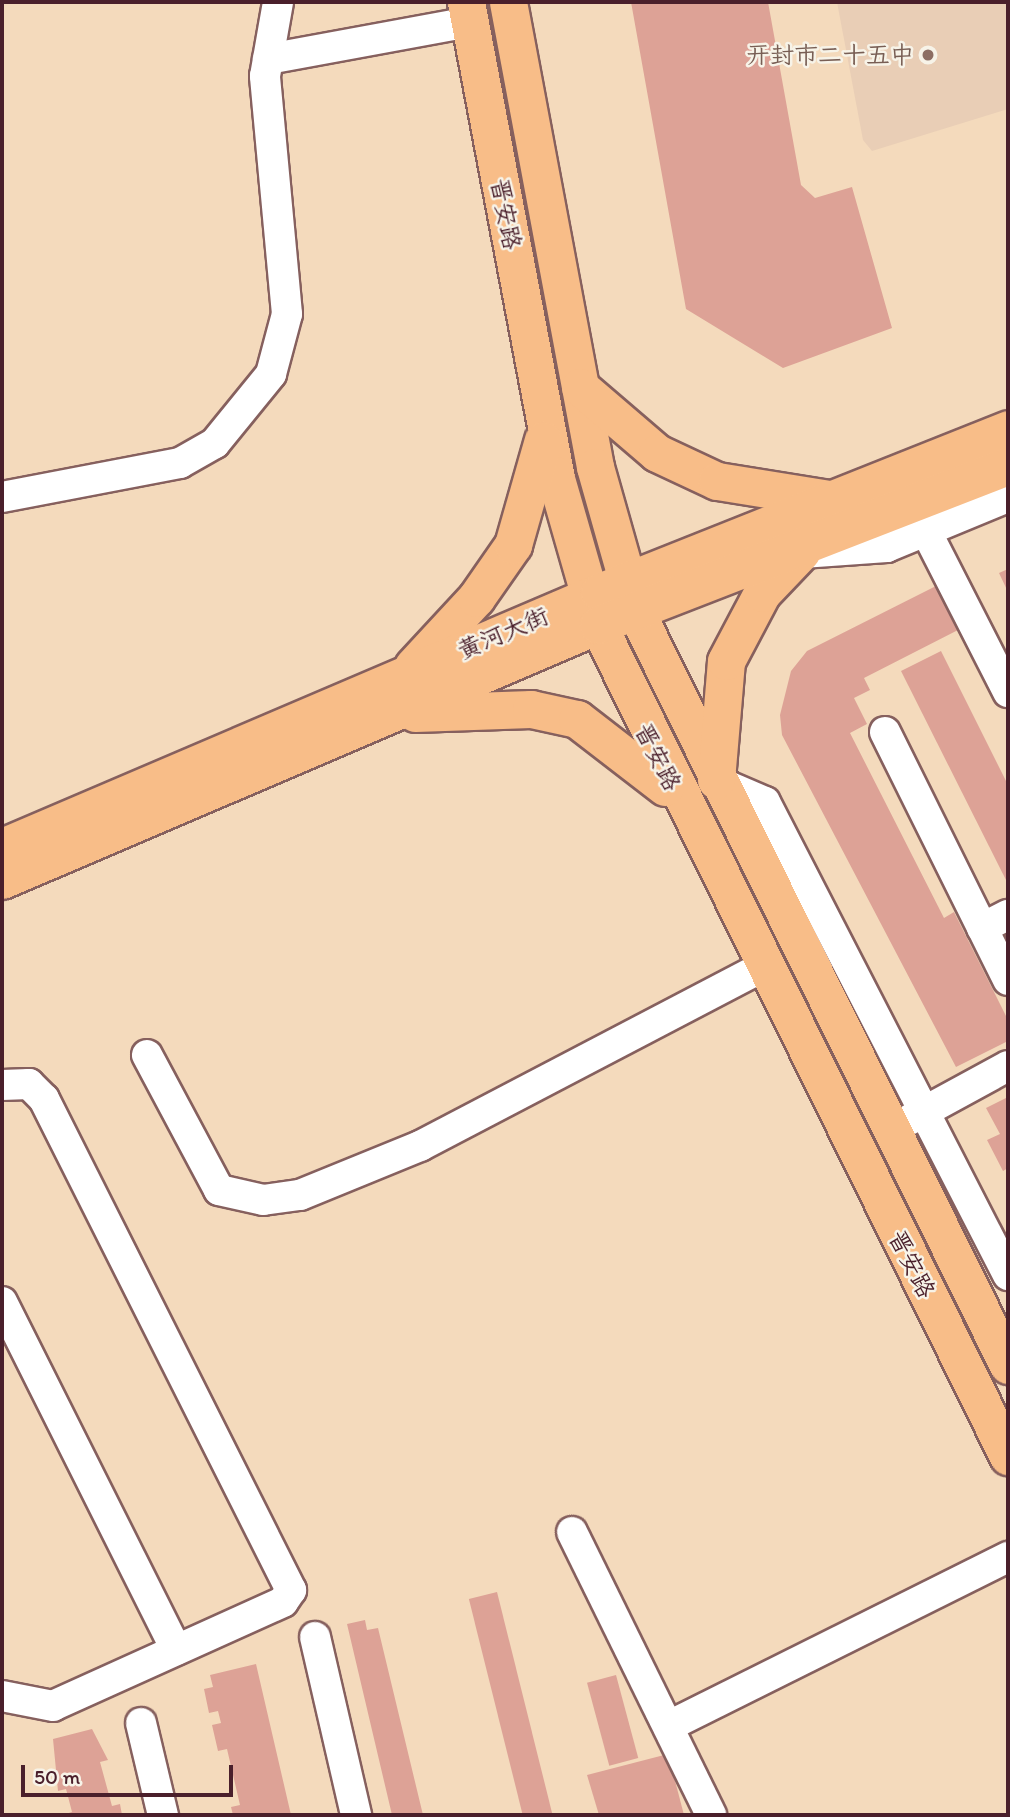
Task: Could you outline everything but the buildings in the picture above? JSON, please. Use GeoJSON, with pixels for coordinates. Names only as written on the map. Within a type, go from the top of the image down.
{"type":"FeatureCollection","features":[{"type":"Feature","properties":{"kind":"main road","name":"晋安路"},"geometry":{"type":"LineString","coordinates":[[508,2],[580,387],[631,596],[716,781],[1008,1365]]}},
{"type":"Feature","properties":{"kind":"main road","name":"晋安路"},"geometry":{"type":"LineString","coordinates":[[468,12],[546,428],[593,611],[680,800],[1008,1456]]}},
{"type":"Feature","properties":{"kind":"main road"},"geometry":{"type":"LineString","coordinates":[[580,387],[657,453],[717,481],[831,500]]}},
{"type":"Feature","properties":{"kind":"main road"},"geometry":{"type":"LineString","coordinates":[[406,674],[476,598],[513,545],[546,428]]}},
{"type":"Feature","properties":{"kind":"main road","name":"黄河大街"},"geometry":{"type":"LineString","coordinates":[[2,847],[406,674],[631,596],[831,500],[1008,429]]}},
{"type":"Feature","properties":{"kind":"main road","name":"黄河大街"},"geometry":{"type":"LineString","coordinates":[[631,596],[798,550],[1008,466]]}},
{"type":"Feature","properties":{"kind":"main road"},"geometry":{"type":"LineString","coordinates":[[716,781],[726,661],[762,593],[798,550]]}},
{"type":"Feature","properties":{"kind":"main road","name":"黄河大街"},"geometry":{"type":"LineString","coordinates":[[2,880],[389,714],[593,611]]}},
{"type":"Feature","properties":{"kind":"main road"},"geometry":{"type":"LineString","coordinates":[[389,714],[531,709],[577,719],[680,800]]}},
{"type":"Feature","properties":{"kind":"street"},"geometry":{"type":"LineString","coordinates":[[2,498],[180,463],[215,443],[271,374],[287,314],[268,60],[278,2]]}},
{"type":"Feature","properties":{"kind":"street"},"geometry":{"type":"LineString","coordinates":[[268,60],[468,12]]}},
{"type":"Feature","properties":{"kind":"street"},"geometry":{"type":"LineString","coordinates":[[798,550],[887,547],[1008,497]]}},
{"type":"Feature","properties":{"kind":"street"},"geometry":{"type":"LineString","coordinates":[[926,531],[1008,692]]}},
{"type":"Feature","properties":{"kind":"street"},"geometry":{"type":"LineString","coordinates":[[885,732],[995,921],[1008,980]]}},
{"type":"Feature","properties":{"kind":"street"},"geometry":{"type":"LineString","coordinates":[[716,781],[765,802],[1008,1275]]}},
{"type":"Feature","properties":{"kind":"street"},"geometry":{"type":"LineString","coordinates":[[147,1055],[219,1190],[263,1200],[300,1195],[420,1146],[763,967]]}},
{"type":"Feature","properties":{"kind":"street"},"geometry":{"type":"LineString","coordinates":[[890,1130],[1008,1066]]}},
{"type":"Feature","properties":{"kind":"street"},"geometry":{"type":"LineString","coordinates":[[2,1085],[29,1084],[44,1099],[287,1577],[291,1590],[283,1602],[53,1706],[2,1696]]}},
{"type":"Feature","properties":{"kind":"street"},"geometry":{"type":"LineString","coordinates":[[2,1302],[176,1650]]}},
{"type":"Feature","properties":{"kind":"street"},"geometry":{"type":"LineString","coordinates":[[572,1532],[711,1815]]}},
{"type":"Feature","properties":{"kind":"street"},"geometry":{"type":"LineString","coordinates":[[669,1726],[1008,1557]]}},
{"type":"Feature","properties":{"kind":"street"},"geometry":{"type":"LineString","coordinates":[[316,1637],[356,1815]]}},
{"type":"Feature","properties":{"kind":"street"},"geometry":{"type":"LineString","coordinates":[[141,1723],[163,1815]]}},
{"type":"Feature","properties":{"kind":"shaded area","name":"开封市二十五中"},"geometry":{"type":"Polygon","coordinates":[[[837,2],[1008,2],[1008,109],[872,151],[863,140],[837,2]]]}},
{"type":"Feature","properties":{"kind":"place","name":"开封市二十五中"},"geometry":{"type":"Point","coordinates":[928,55]}}]}
